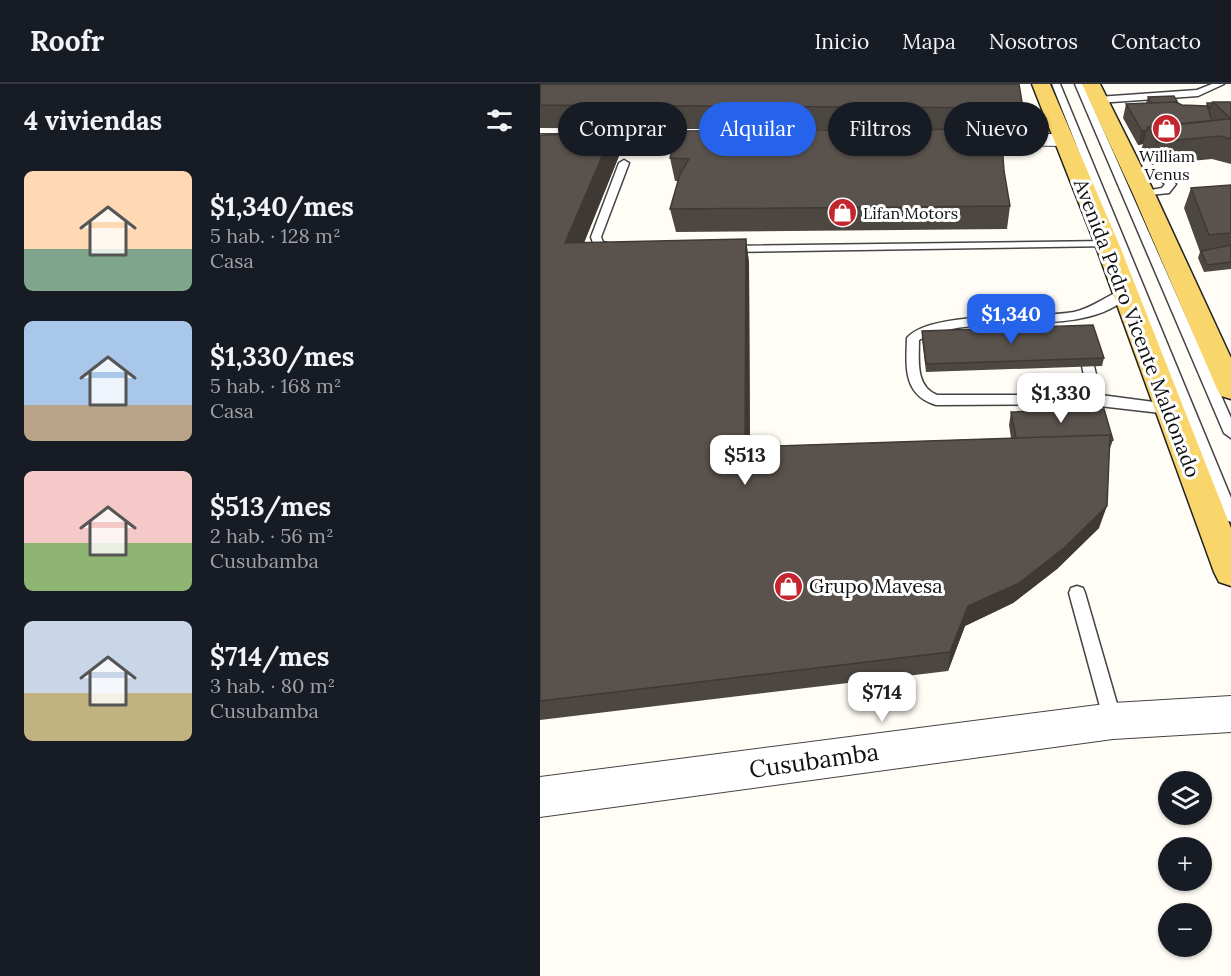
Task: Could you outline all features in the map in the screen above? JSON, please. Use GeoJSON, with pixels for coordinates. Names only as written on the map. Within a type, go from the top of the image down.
{"type":"FeatureCollection","features":[{"type":"Feature","properties":{"kind":"main road","name":"Avenida Pedro Vicente Maldonado"},"geometry":{"type":"LineString","coordinates":[[1041,84],[1062,140],[1107,244],[1231,572]]}},
{"type":"Feature","properties":{"kind":"main road"},"geometry":{"type":"LineString","coordinates":[[1095,92],[1144,194],[1231,389]]}},
{"type":"Feature","properties":{"kind":"street"},"geometry":{"type":"LineString","coordinates":[[540,140],[699,140]]}},
{"type":"Feature","properties":{"kind":"street"},"geometry":{"type":"LineString","coordinates":[[1049,140],[1062,140]]}},
{"type":"Feature","properties":{"kind":"street","name":"Cusubamba"},"geometry":{"type":"LineString","coordinates":[[540,797],[1113,721],[1231,714]]}},
{"type":"Feature","properties":{"kind":"lane"},"geometry":{"type":"LineString","coordinates":[[1056,84],[1231,516]]}},
{"type":"Feature","properties":{"kind":"lane"},"geometry":{"type":"LineString","coordinates":[[1079,84],[1231,433]]}},
{"type":"Feature","properties":{"kind":"lane"},"geometry":{"type":"LineString","coordinates":[[1095,92],[1198,93],[1221,84]]}},
{"type":"Feature","properties":{"kind":"lane"},"geometry":{"type":"LineString","coordinates":[[624,163],[596,237],[598,244],[609,248],[631,249]]}},
{"type":"Feature","properties":{"kind":"lane"},"geometry":{"type":"LineString","coordinates":[[710,249],[1107,244]]}},
{"type":"Feature","properties":{"kind":"lane"},"geometry":{"type":"LineString","coordinates":[[1125,293],[1113,302],[1072,322],[942,326],[918,333],[913,338],[916,388],[923,395],[936,400],[1095,398],[1131,401],[1169,410]]}},
{"type":"Feature","properties":{"kind":"lane"},"geometry":{"type":"LineString","coordinates":[[1088,366],[1095,398]]}},
{"type":"Feature","properties":{"kind":"lane"},"geometry":{"type":"LineString","coordinates":[[1077,593],[1113,721]]}},
{"type":"Feature","properties":{"kind":"building"},"geometry":{"type":"Polygon","coordinates":[[[540,84],[1019,84],[1022,102],[944,102],[944,108],[932,107],[932,102],[828,102],[828,107],[816,107],[816,102],[699,102],[699,106],[687,106],[687,102],[558,102],[558,105],[540,105],[540,84]]]}},
{"type":"Feature","properties":{"kind":"building"},"geometry":{"type":"Polygon","coordinates":[[[1174,96],[1178,103],[1151,103],[1148,97],[1174,96]]]}},
{"type":"Feature","properties":{"kind":"building"},"geometry":{"type":"Polygon","coordinates":[[[1175,102],[1182,105],[1207,106],[1212,121],[1148,127],[1147,130],[1142,131],[1126,104],[1175,102]]]}},
{"type":"Feature","properties":{"kind":"building"},"geometry":{"type":"Polygon","coordinates":[[[1213,102],[1231,102],[1231,119],[1213,102]]]}},
{"type":"Feature","properties":{"kind":"building"},"geometry":{"type":"Polygon","coordinates":[[[1231,119],[1231,139],[1220,136],[1157,142],[1148,127],[1231,119]]]}},
{"type":"Feature","properties":{"kind":"building"},"geometry":{"type":"Polygon","coordinates":[[[932,129],[944,129],[944,156],[1003,156],[1010,206],[670,209],[680,174],[689,159],[670,158],[671,156],[687,156],[687,131],[699,131],[699,156],[816,156],[816,130],[828,130],[828,156],[932,156],[932,129]]]}},
{"type":"Feature","properties":{"kind":"building","name":"Grupo Mavesa"},"geometry":{"type":"Polygon","coordinates":[[[558,134],[558,156],[602,156],[565,243],[746,239],[745,447],[1110,435],[1107,506],[1064,548],[1019,583],[968,606],[950,652],[540,701],[540,135],[558,134]]]}},
{"type":"Feature","properties":{"kind":"building"},"geometry":{"type":"Polygon","coordinates":[[[1231,185],[1231,233],[1209,235],[1191,188],[1231,185]]]}},
{"type":"Feature","properties":{"kind":"building"},"geometry":{"type":"Polygon","coordinates":[[[1231,245],[1231,262],[1207,265],[1201,251],[1231,245]]]}},
{"type":"Feature","properties":{"kind":"building"},"geometry":{"type":"Polygon","coordinates":[[[1093,325],[1104,358],[926,364],[922,331],[1093,325]]]}},
{"type":"Feature","properties":{"kind":"building"},"geometry":{"type":"Polygon","coordinates":[[[1104,409],[1113,440],[1110,441],[1110,435],[1016,438],[1011,412],[1104,409]]]}},
{"type":"Feature","properties":{"kind":"place","name":"William Venus"},"geometry":{"type":"Point","coordinates":[1167,128]}},
{"type":"Feature","properties":{"kind":"place","name":"Lifan Motors"},"geometry":{"type":"Point","coordinates":[842,213]}},
{"type":"Feature","properties":{"kind":"place","name":"Grupo Mavesa"},"geometry":{"type":"Point","coordinates":[788,586]}}]}
